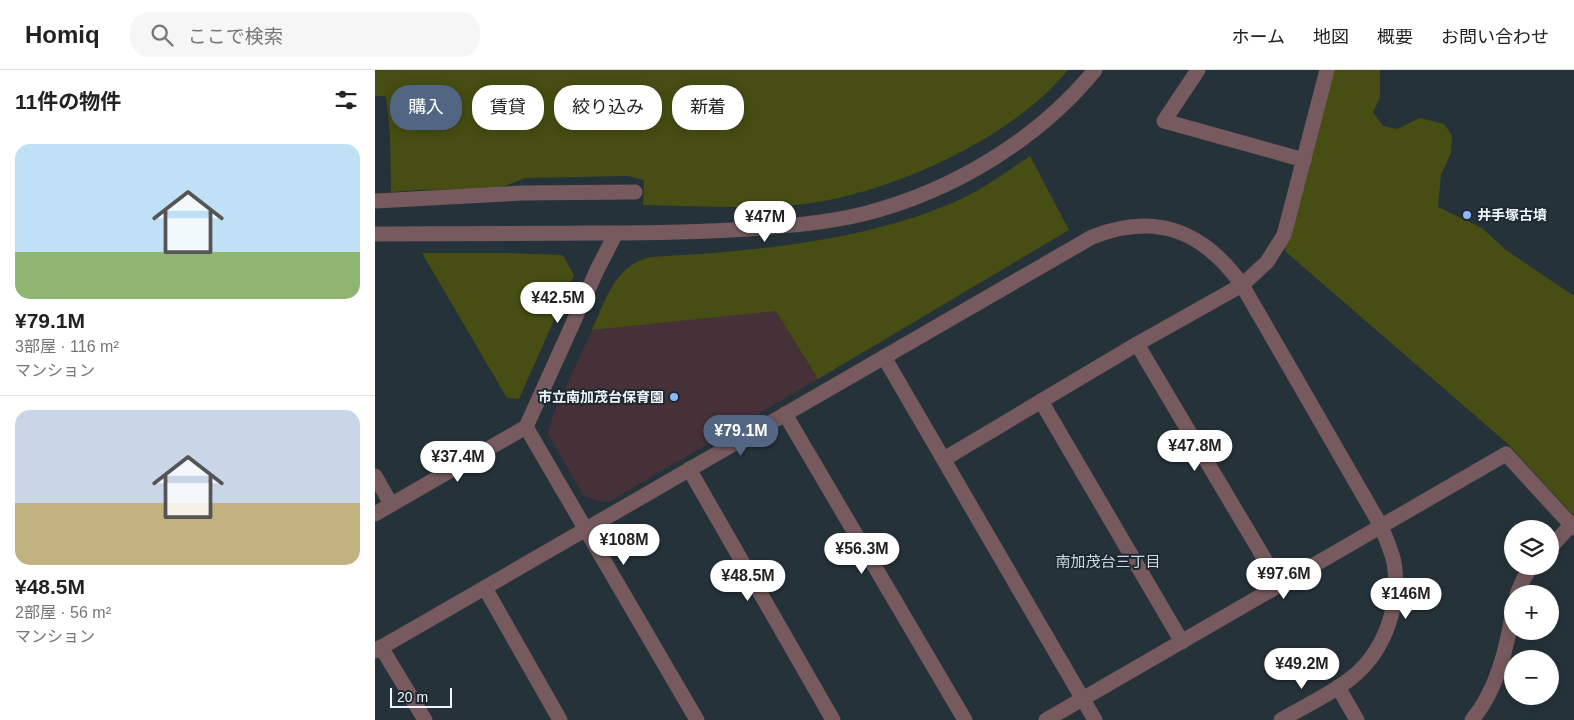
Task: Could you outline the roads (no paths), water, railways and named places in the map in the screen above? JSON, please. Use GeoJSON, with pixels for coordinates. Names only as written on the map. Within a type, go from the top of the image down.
{"type":"FeatureCollection","features":[{"type":"Feature","properties":{"kind":"street"},"geometry":{"type":"LineString","coordinates":[[375,234],[686,233],[792,226],[863,214],[932,190],[996,156],[1054,112],[1095,70]]}},
{"type":"Feature","properties":{"kind":"street"},"geometry":{"type":"LineString","coordinates":[[1198,70],[1164,121],[1303,160]]}},
{"type":"Feature","properties":{"kind":"street"},"geometry":{"type":"LineString","coordinates":[[944,459],[1137,344],[1242,285],[1267,262],[1284,235],[1327,70]]}},
{"type":"Feature","properties":{"kind":"street"},"geometry":{"type":"LineString","coordinates":[[375,201],[523,193],[635,192]]}},
{"type":"Feature","properties":{"kind":"street"},"geometry":{"type":"LineString","coordinates":[[425,720],[378,649],[1092,236],[1126,226],[1156,226],[1187,235],[1214,251],[1230,268],[1242,285],[1381,526],[1389,543],[1394,562],[1395,602],[1384,638],[1374,653],[1350,679],[1281,720]]}},
{"type":"Feature","properties":{"kind":"street"},"geometry":{"type":"LineString","coordinates":[[375,514],[526,427],[597,270],[616,233]]}},
{"type":"Feature","properties":{"kind":"street"},"geometry":{"type":"LineString","coordinates":[[1137,344],[1280,585]]}},
{"type":"Feature","properties":{"kind":"street"},"geometry":{"type":"LineString","coordinates":[[884,356],[1095,720]]}},
{"type":"Feature","properties":{"kind":"street"},"geometry":{"type":"LineString","coordinates":[[1041,401],[1182,642]]}},
{"type":"Feature","properties":{"kind":"street"},"geometry":{"type":"LineString","coordinates":[[785,414],[965,720]]}},
{"type":"Feature","properties":{"kind":"street"},"geometry":{"type":"LineString","coordinates":[[526,427],[697,720]]}},
{"type":"Feature","properties":{"kind":"street"},"geometry":{"type":"LineString","coordinates":[[1046,720],[1506,454],[1573,527],[1559,540]]}},
{"type":"Feature","properties":{"kind":"street"},"geometry":{"type":"LineString","coordinates":[[689,469],[833,720]]}},
{"type":"Feature","properties":{"kind":"street"},"geometry":{"type":"LineString","coordinates":[[375,476],[391,504]]}},
{"type":"Feature","properties":{"kind":"street"},"geometry":{"type":"LineString","coordinates":[[485,588],[560,720]]}},
{"type":"Feature","properties":{"kind":"street"},"geometry":{"type":"LineString","coordinates":[[1472,720],[1489,692],[1499,669],[1507,640]]}},
{"type":"Feature","properties":{"kind":"street"},"geometry":{"type":"LineString","coordinates":[[1338,687],[1357,720]]}},
{"type":"Feature","properties":{"kind":"place","name":"井手塚古墳"},"geometry":{"type":"Point","coordinates":[1467,215]}},
{"type":"Feature","properties":{"kind":"place","name":"市立南加茂台保育園"},"geometry":{"type":"Point","coordinates":[674,397]}},
{"type":"Feature","properties":{"kind":"district","name":"南加茂台三丁目"},"geometry":{"type":"Point","coordinates":[1108,562]}}]}
